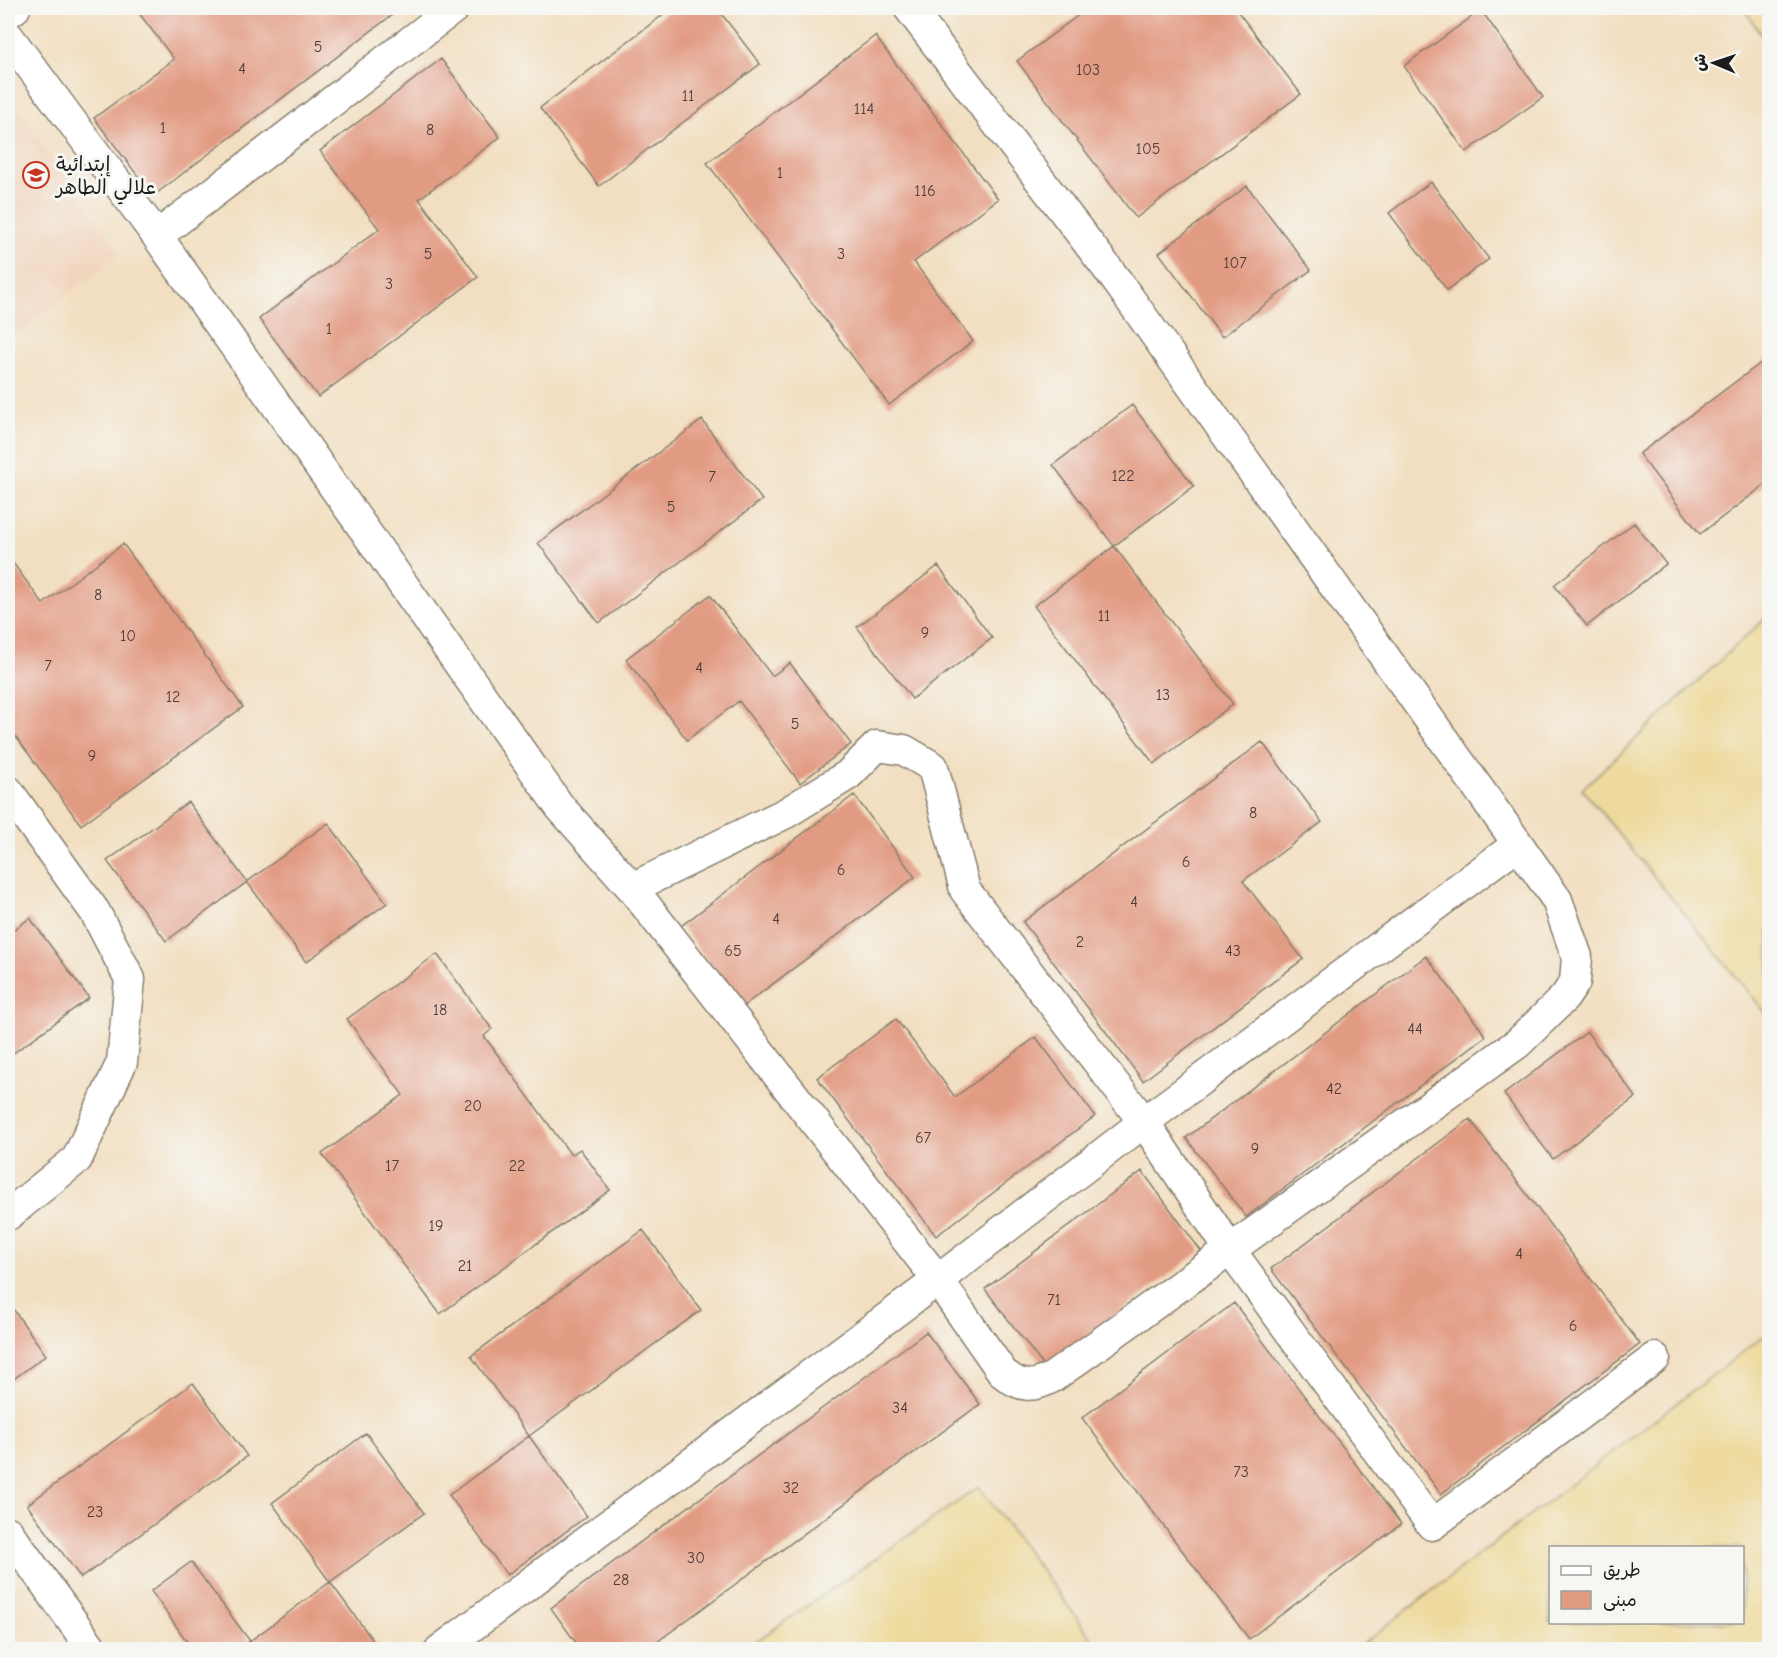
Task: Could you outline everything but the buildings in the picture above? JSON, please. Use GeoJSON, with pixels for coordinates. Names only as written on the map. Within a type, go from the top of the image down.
{"type":"FeatureCollection","features":[{"type":"Feature","properties":{"kind":"street"},"geometry":{"type":"LineString","coordinates":[[8,13],[15,8]]}},
{"type":"Feature","properties":{"kind":"street"},"geometry":{"type":"LineString","coordinates":[[157,236],[454,8]]}},
{"type":"Feature","properties":{"kind":"street"},"geometry":{"type":"LineString","coordinates":[[8,36],[157,236],[561,807],[632,888],[938,1280],[1003,1373],[1014,1382],[1027,1385],[1041,1383],[1053,1377],[1518,1043],[1565,997],[1575,982],[1577,957],[1557,900],[1117,281],[919,11]]}},
{"type":"Feature","properties":{"kind":"street"},"geometry":{"type":"LineString","coordinates":[[632,888],[786,813],[848,774],[877,746],[904,750],[933,767],[965,890],[1144,1122],[1230,1250],[1432,1525],[1654,1358]]}},
{"type":"Feature","properties":{"kind":"street"},"geometry":{"type":"LineString","coordinates":[[8,791],[95,912],[130,978],[122,1062],[77,1159],[8,1215]]}},
{"type":"Feature","properties":{"kind":"street"},"geometry":{"type":"LineString","coordinates":[[440,1650],[938,1280],[1144,1122],[1518,844]]}},
{"type":"Feature","properties":{"kind":"street"},"geometry":{"type":"LineString","coordinates":[[8,1532],[93,1650]]}},
{"type":"Feature","properties":{"kind":"shaded area","name":"إبتدائية علالي الطاهر"},"geometry":{"type":"Polygon","coordinates":[[[8,97],[121,253],[8,341],[8,97]]]}},
{"type":"Feature","properties":{"kind":"sand"},"geometry":{"type":"Polygon","coordinates":[[[1744,8],[1769,8],[1769,47],[1744,8]]]}},
{"type":"Feature","properties":{"kind":"sand"},"geometry":{"type":"Polygon","coordinates":[[[1769,615],[1769,1017],[1582,789],[1769,615]]]}},
{"type":"Feature","properties":{"kind":"sand"},"geometry":{"type":"Polygon","coordinates":[[[1769,1332],[1769,1649],[1356,1649],[1769,1332]]]}},
{"type":"Feature","properties":{"kind":"sand"},"geometry":{"type":"Polygon","coordinates":[[[979,1487],[1100,1649],[745,1649],[979,1487]]]}},
{"type":"Feature","properties":{"kind":"place","name":"إبتدائية علالي الطاهر"},"geometry":{"type":"Point","coordinates":[36,175]}}]}
